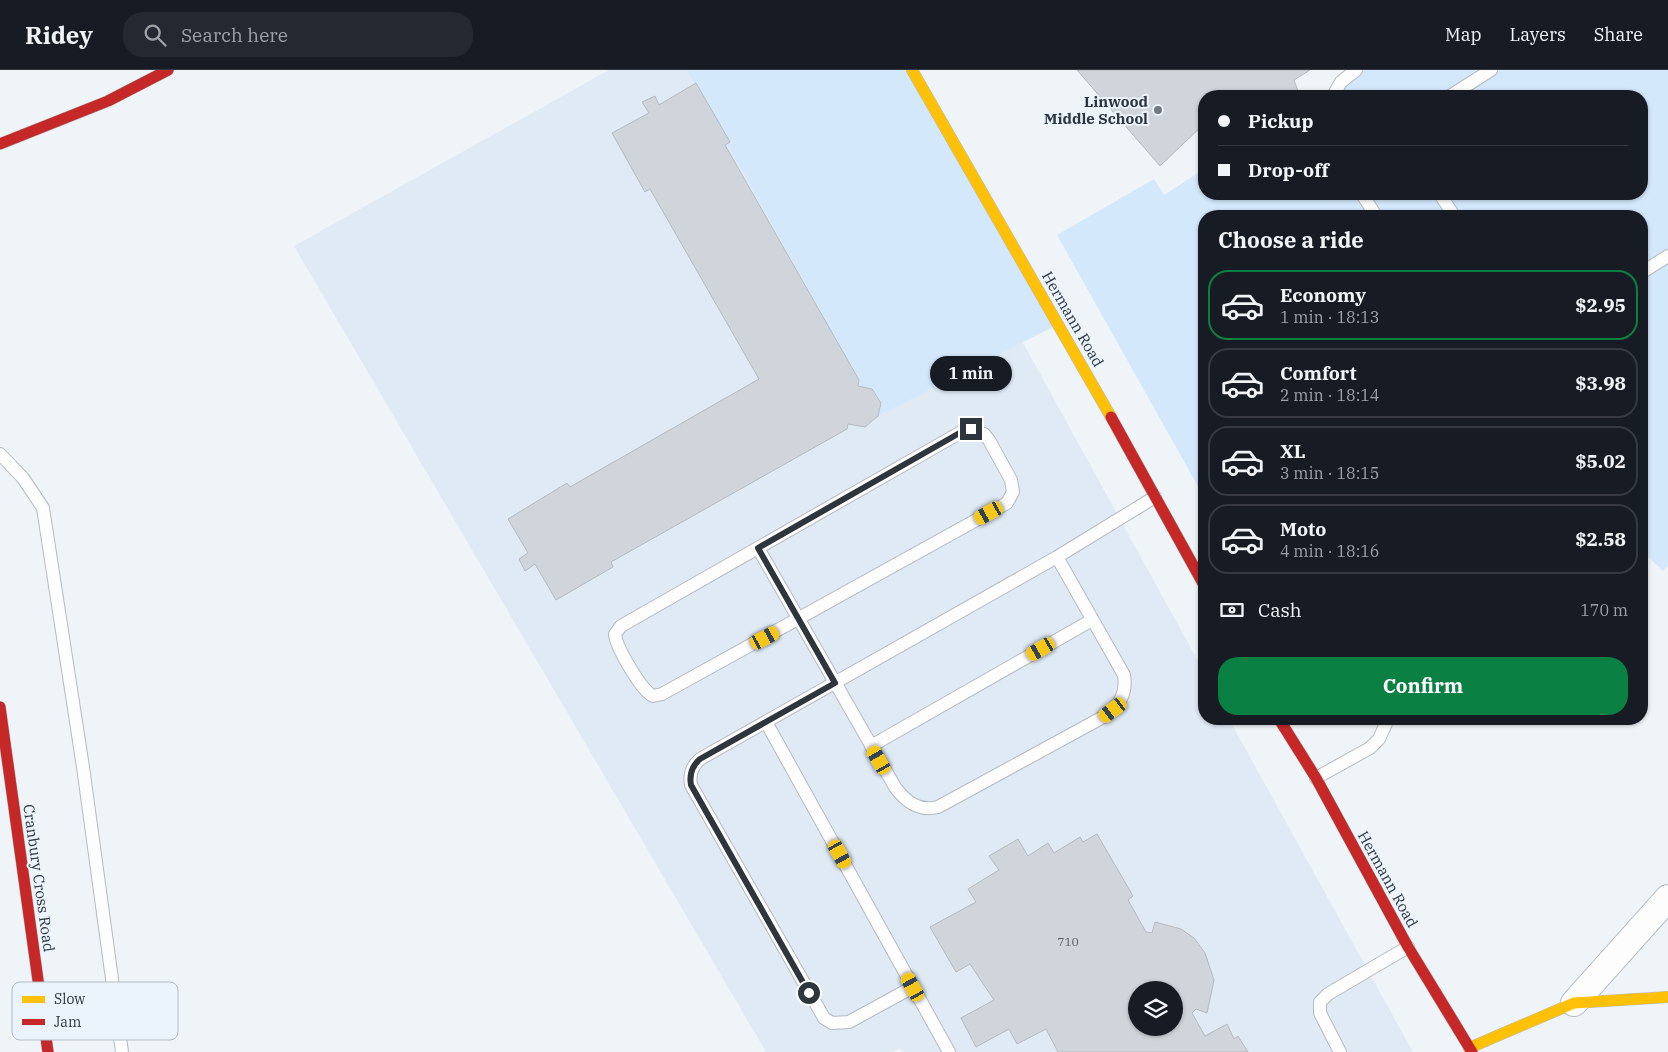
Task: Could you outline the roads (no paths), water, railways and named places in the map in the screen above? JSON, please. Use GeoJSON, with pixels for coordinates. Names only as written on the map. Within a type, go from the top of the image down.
{"type":"FeatureCollection","features":[{"type":"Feature","properties":{"kind":"street"},"geometry":{"type":"LineString","coordinates":[[0,144],[108,101],[168,70]]}},
{"type":"Feature","properties":{"kind":"street","name":"Hermann Road"},"geometry":{"type":"LineString","coordinates":[[912,70],[1059,324],[1198,574]]}},
{"type":"Feature","properties":{"kind":"street","name":"Cranbury Cross Road"},"geometry":{"type":"LineString","coordinates":[[0,707],[38,982]]}},
{"type":"Feature","properties":{"kind":"street","name":"Hermann Road"},"geometry":{"type":"LineString","coordinates":[[1284,725],[1316,778],[1408,947],[1470,1050]]}},
{"type":"Feature","properties":{"kind":"street"},"geometry":{"type":"LineString","coordinates":[[1574,1003],[1668,898]]}},
{"type":"Feature","properties":{"kind":"street"},"geometry":{"type":"LineString","coordinates":[[1470,1050],[1574,1003],[1668,997]]}},
{"type":"Feature","properties":{"kind":"lane"},"geometry":{"type":"LineString","coordinates":[[1336,90],[1341,82],[1356,70]]}},
{"type":"Feature","properties":{"kind":"lane"},"geometry":{"type":"LineString","coordinates":[[1459,90],[1491,70]]}},
{"type":"Feature","properties":{"kind":"lane"},"geometry":{"type":"LineString","coordinates":[[1648,268],[1668,256]]}},
{"type":"Feature","properties":{"kind":"lane"},"geometry":{"type":"LineString","coordinates":[[978,430],[989,440],[1013,486],[1013,492],[1007,503],[799,620],[658,696],[648,693],[643,688],[617,643],[615,634],[621,626],[963,431],[978,430]]}},
{"type":"Feature","properties":{"kind":"lane"},"geometry":{"type":"LineString","coordinates":[[0,454],[23,478],[42,508],[83,767],[112,982]]}},
{"type":"Feature","properties":{"kind":"lane"},"geometry":{"type":"LineString","coordinates":[[913,987],[850,1022],[832,1023],[824,1018],[691,785],[689,776],[700,759],[1057,558],[1155,497]]}},
{"type":"Feature","properties":{"kind":"lane"},"geometry":{"type":"LineString","coordinates":[[758,548],[901,795],[919,808],[928,810],[938,807],[1105,716],[1119,703],[1126,686],[1124,675],[1057,558]]}},
{"type":"Feature","properties":{"kind":"lane"},"geometry":{"type":"LineString","coordinates":[[871,746],[1092,620]]}},
{"type":"Feature","properties":{"kind":"lane"},"geometry":{"type":"LineString","coordinates":[[766,722],[949,1052]]}},
{"type":"Feature","properties":{"kind":"lane"},"geometry":{"type":"LineString","coordinates":[[1316,778],[1370,748],[1379,738],[1385,725]]}},
{"type":"Feature","properties":{"kind":"lane"},"geometry":{"type":"LineString","coordinates":[[1340,1052],[1320,1013],[1320,1002],[1328,994],[1408,947]]}},
{"type":"Feature","properties":{"kind":"place","name":"Linwood Middle School"},"geometry":{"type":"Point","coordinates":[1158,110]}}]}
